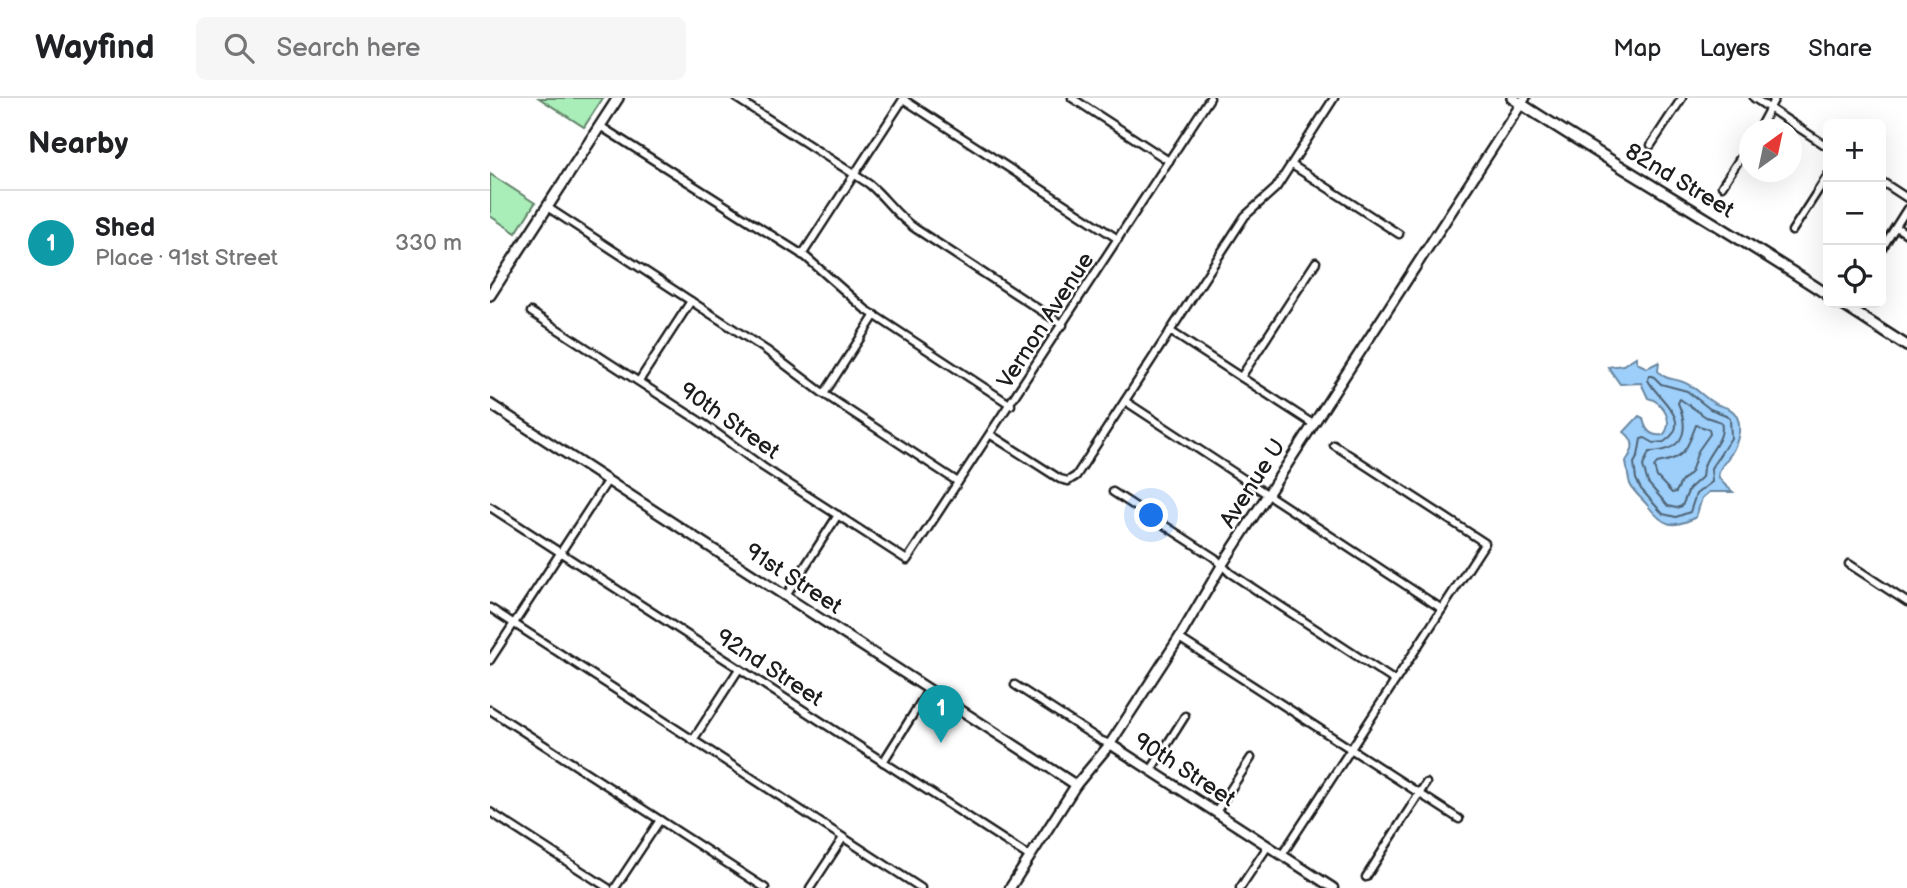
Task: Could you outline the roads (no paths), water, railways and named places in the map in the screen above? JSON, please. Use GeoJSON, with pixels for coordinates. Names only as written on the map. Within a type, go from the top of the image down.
{"type":"FeatureCollection","features":[{"type":"Feature","properties":{"kind":"main road"},"geometry":{"type":"LineString","coordinates":[[490,295],[618,98]]}},
{"type":"Feature","properties":{"kind":"main road","name":"82nd Street"},"geometry":{"type":"LineString","coordinates":[[1512,98],[1523,101],[1823,292]]}},
{"type":"Feature","properties":{"kind":"main road"},"geometry":{"type":"LineString","coordinates":[[1850,308],[1907,346]]}},
{"type":"Feature","properties":{"kind":"street"},"geometry":{"type":"LineString","coordinates":[[736,98],[854,175],[881,195],[907,223],[1063,324]]}},
{"type":"Feature","properties":{"kind":"street"},"geometry":{"type":"LineString","coordinates":[[1072,98],[1169,161]]}},
{"type":"Feature","properties":{"kind":"street","name":"Vernon Avenue"},"geometry":{"type":"LineString","coordinates":[[907,560],[1210,98]]}},
{"type":"Feature","properties":{"kind":"street"},"geometry":{"type":"LineString","coordinates":[[991,435],[1060,479],[1068,481],[1076,476],[1245,216],[1276,188],[1335,98]]}},
{"type":"Feature","properties":{"kind":"street"},"geometry":{"type":"LineString","coordinates":[[1651,145],[1682,98]]}},
{"type":"Feature","properties":{"kind":"street"},"geometry":{"type":"LineString","coordinates":[[1754,98],[1823,144]]}},
{"type":"Feature","properties":{"kind":"street"},"geometry":{"type":"LineString","coordinates":[[1764,119],[1775,98]]}},
{"type":"Feature","properties":{"kind":"street"},"geometry":{"type":"LineString","coordinates":[[802,255],[904,99],[1118,239]]}},
{"type":"Feature","properties":{"kind":"street","name":"Avenue U"},"geometry":{"type":"LineString","coordinates":[[1010,888],[1076,785],[1110,744],[1180,638],[1222,565],[1523,101]]}},
{"type":"Feature","properties":{"kind":"street"},"geometry":{"type":"LineString","coordinates":[[600,126],[802,255],[875,315],[1011,405]]}},
{"type":"Feature","properties":{"kind":"street"},"geometry":{"type":"LineString","coordinates":[[1722,186],[1739,159]]}},
{"type":"Feature","properties":{"kind":"street"},"geometry":{"type":"LineString","coordinates":[[1292,165],[1399,234]]}},
{"type":"Feature","properties":{"kind":"street"},"geometry":{"type":"LineString","coordinates":[[1792,231],[1824,182]]}},
{"type":"Feature","properties":{"kind":"street"},"geometry":{"type":"LineString","coordinates":[[1883,182],[1907,198]]}},
{"type":"Feature","properties":{"kind":"street"},"geometry":{"type":"LineString","coordinates":[[547,207],[766,350],[824,394],[958,482]]}},
{"type":"Feature","properties":{"kind":"street"},"geometry":{"type":"LineString","coordinates":[[1884,245],[1907,209]]}},
{"type":"Feature","properties":{"kind":"street"},"geometry":{"type":"LineString","coordinates":[[1896,227],[1907,234]]}},
{"type":"Feature","properties":{"kind":"street"},"geometry":{"type":"LineString","coordinates":[[1241,377],[1315,262]]}},
{"type":"Feature","properties":{"kind":"street"},"geometry":{"type":"LineString","coordinates":[[639,381],[691,301]]}},
{"type":"Feature","properties":{"kind":"street","name":"90th Street"},"geometry":{"type":"LineString","coordinates":[[531,312],[704,424],[762,467],[907,560]]}},
{"type":"Feature","properties":{"kind":"street"},"geometry":{"type":"LineString","coordinates":[[824,394],[875,315]]}},
{"type":"Feature","properties":{"kind":"street"},"geometry":{"type":"LineString","coordinates":[[1170,331],[1313,424]]}},
{"type":"Feature","properties":{"kind":"street"},"geometry":{"type":"LineString","coordinates":[[1125,401],[1442,609]]}},
{"type":"Feature","properties":{"kind":"street","name":"91st Street"},"geometry":{"type":"LineString","coordinates":[[490,404],[1076,785]]}},
{"type":"Feature","properties":{"kind":"street"},"geometry":{"type":"LineString","coordinates":[[1282,855],[1485,543],[1334,444]]}},
{"type":"Feature","properties":{"kind":"street"},"geometry":{"type":"LineString","coordinates":[[490,660],[608,480]]}},
{"type":"Feature","properties":{"kind":"street"},"geometry":{"type":"LineString","coordinates":[[1113,492],[1230,573],[1395,681]]}},
{"type":"Feature","properties":{"kind":"street","name":"92nd Street"},"geometry":{"type":"LineString","coordinates":[[490,507],[1030,857]]}},
{"type":"Feature","properties":{"kind":"street"},"geometry":{"type":"LineString","coordinates":[[786,596],[838,515]]}},
{"type":"Feature","properties":{"kind":"street"},"geometry":{"type":"LineString","coordinates":[[1849,564],[1907,602]]}},
{"type":"Feature","properties":{"kind":"street"},"geometry":{"type":"LineString","coordinates":[[490,608],[921,888]]}},
{"type":"Feature","properties":{"kind":"street"},"geometry":{"type":"LineString","coordinates":[[1180,638],[1459,819]]}},
{"type":"Feature","properties":{"kind":"street"},"geometry":{"type":"LineString","coordinates":[[693,740],[739,669]]}},
{"type":"Feature","properties":{"kind":"street","name":"90th Street"},"geometry":{"type":"LineString","coordinates":[[1016,685],[1333,888]]}},
{"type":"Feature","properties":{"kind":"street"},"geometry":{"type":"LineString","coordinates":[[883,762],[929,689]]}},
{"type":"Feature","properties":{"kind":"street"},"geometry":{"type":"LineString","coordinates":[[490,710],[765,888]]}},
{"type":"Feature","properties":{"kind":"street"},"geometry":{"type":"LineString","coordinates":[[1151,770],[1185,716]]}},
{"type":"Feature","properties":{"kind":"street"},"geometry":{"type":"LineString","coordinates":[[1216,812],[1251,758]]}},
{"type":"Feature","properties":{"kind":"street"},"geometry":{"type":"LineString","coordinates":[[1366,877],[1426,783]]}},
{"type":"Feature","properties":{"kind":"street"},"geometry":{"type":"LineString","coordinates":[[490,811],[608,888]]}},
{"type":"Feature","properties":{"kind":"street"},"geometry":{"type":"LineString","coordinates":[[615,888],[660,820]]}},
{"type":"Feature","properties":{"kind":"street"},"geometry":{"type":"LineString","coordinates":[[810,888],[843,838]]}},
{"type":"Feature","properties":{"kind":"street"},"geometry":{"type":"LineString","coordinates":[[1240,888],[1268,846]]}},
{"type":"Feature","properties":{"kind":"water"},"geometry":{"type":"Polygon","coordinates":[[[1636,357],[1637,363],[1647,368],[1659,362],[1658,371],[1661,374],[1687,384],[1714,403],[1730,409],[1739,422],[1736,444],[1719,472],[1720,479],[1733,492],[1709,492],[1702,498],[1696,517],[1688,521],[1669,524],[1658,518],[1630,484],[1626,461],[1632,446],[1624,432],[1639,416],[1643,418],[1647,429],[1655,435],[1663,435],[1668,425],[1663,408],[1648,398],[1641,383],[1620,384],[1608,367],[1623,365],[1636,357]]]}},
{"type":"Feature","properties":{"kind":"place","name":"Shed"},"geometry":{"type":"Point","coordinates":[941,743]}}]}
